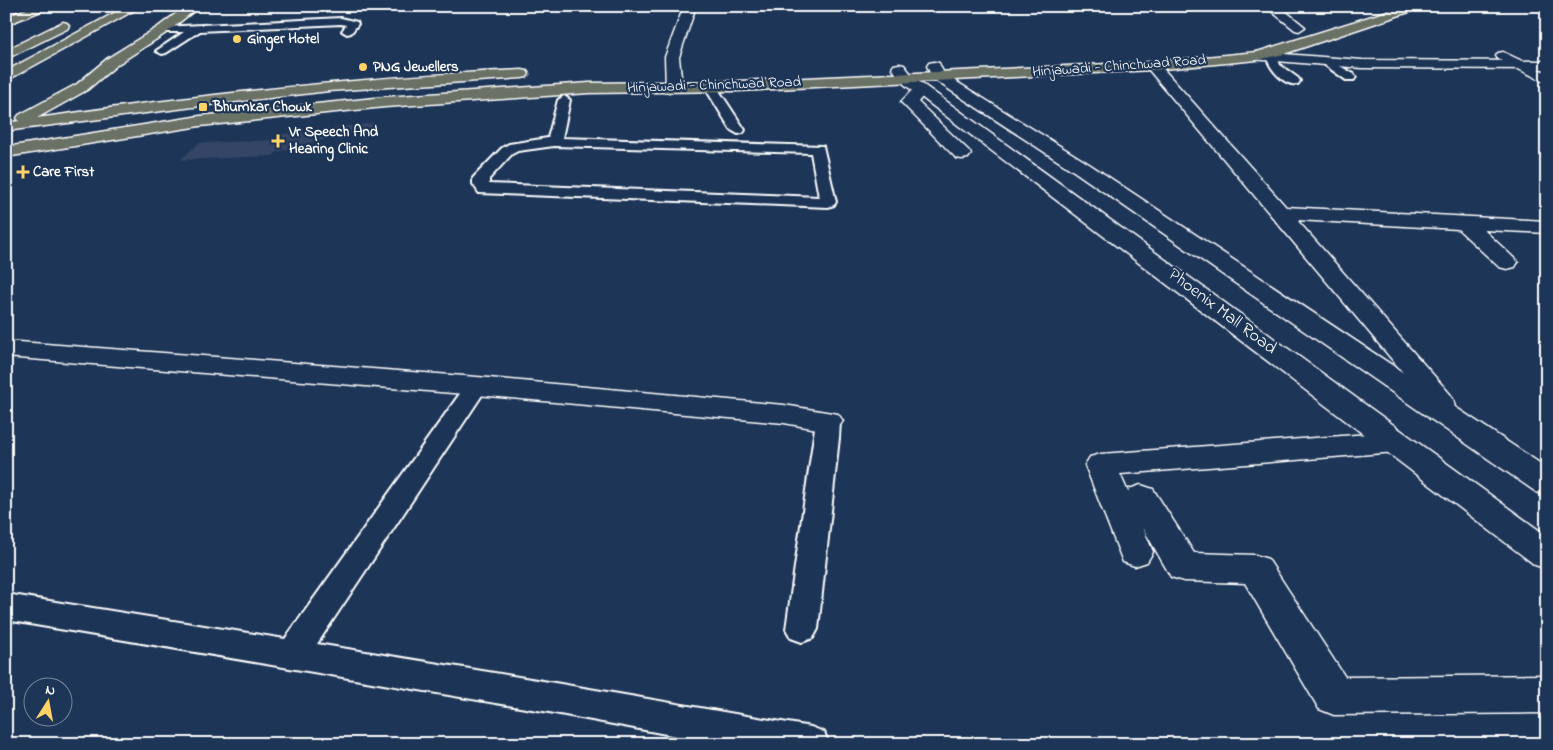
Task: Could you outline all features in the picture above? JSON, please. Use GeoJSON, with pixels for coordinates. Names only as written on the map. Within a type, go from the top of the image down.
{"type":"FeatureCollection","features":[{"type":"Feature","properties":{"kind":"main road"},"geometry":{"type":"LineString","coordinates":[[6,21],[48,6]]}},
{"type":"Feature","properties":{"kind":"main road"},"geometry":{"type":"LineString","coordinates":[[6,77],[136,6]]}},
{"type":"Feature","properties":{"kind":"main road"},"geometry":{"type":"LineString","coordinates":[[7,132],[82,87],[113,61],[162,30],[194,6]]}},
{"type":"Feature","properties":{"kind":"main road"},"geometry":{"type":"LineString","coordinates":[[1276,55],[1417,6]]}},
{"type":"Feature","properties":{"kind":"main road"},"geometry":{"type":"LineString","coordinates":[[6,55],[75,20]]}},
{"type":"Feature","properties":{"kind":"main road"},"geometry":{"type":"LineString","coordinates":[[1282,33],[1303,26]]}},
{"type":"Feature","properties":{"kind":"main road","name":"Hinjawadi - Chinchwad Road"},"geometry":{"type":"LineString","coordinates":[[7,132],[259,103],[458,86],[919,76],[1148,55],[1243,43]]}},
{"type":"Feature","properties":{"kind":"main road","name":"Hinjawadi - Chinchwad Road"},"geometry":{"type":"LineString","coordinates":[[674,82],[710,86],[1153,66],[1257,56]]}},
{"type":"Feature","properties":{"kind":"main road"},"geometry":{"type":"LineString","coordinates":[[592,73],[640,82]]}},
{"type":"Feature","properties":{"kind":"main road"},"geometry":{"type":"LineString","coordinates":[[7,132],[169,104],[390,81],[536,74]]}},
{"type":"Feature","properties":{"kind":"main road"},"geometry":{"type":"LineString","coordinates":[[6,163],[138,141],[243,127],[391,112],[564,100],[640,82]]}},
{"type":"Feature","properties":{"kind":"main road","name":"Hinjawadi - Chinchwad Road"},"geometry":{"type":"LineString","coordinates":[[6,152],[139,129],[281,112],[464,96],[589,88],[640,82]]}},
{"type":"Feature","properties":{"kind":"main road"},"geometry":{"type":"LineString","coordinates":[[82,87],[82,93],[104,102],[169,104]]}},
{"type":"Feature","properties":{"kind":"street"},"geometry":{"type":"LineString","coordinates":[[674,82],[672,57],[690,6]]}},
{"type":"Feature","properties":{"kind":"street"},"geometry":{"type":"LineString","coordinates":[[1271,6],[1303,26]]}},
{"type":"Feature","properties":{"kind":"street"},"geometry":{"type":"LineString","coordinates":[[1276,55],[1329,63],[1547,65]]}},
{"type":"Feature","properties":{"kind":"street"},"geometry":{"type":"LineString","coordinates":[[1257,56],[1547,56]]}},
{"type":"Feature","properties":{"kind":"street"},"geometry":{"type":"LineString","coordinates":[[1503,56],[1547,79]]}},
{"type":"Feature","properties":{"kind":"street"},"geometry":{"type":"LineString","coordinates":[[1153,66],[1431,388],[1440,400],[1440,412]]}},
{"type":"Feature","properties":{"kind":"street"},"geometry":{"type":"LineString","coordinates":[[962,154],[909,102],[919,76],[1082,168],[1547,484]]}},
{"type":"Feature","properties":{"kind":"street","name":"Phoenix Mall Road"},"geometry":{"type":"LineString","coordinates":[[919,76],[1396,442],[1547,555]]}},
{"type":"Feature","properties":{"kind":"street"},"geometry":{"type":"LineString","coordinates":[[1279,213],[1547,227]]}},
{"type":"Feature","properties":{"kind":"street"},"geometry":{"type":"LineString","coordinates":[[1463,222],[1506,262]]}},
{"type":"Feature","properties":{"kind":"street"},"geometry":{"type":"LineString","coordinates":[[6,350],[477,386],[774,413],[828,421]]}},
{"type":"Feature","properties":{"kind":"street"},"geometry":{"type":"LineString","coordinates":[[1135,552],[1101,465],[1396,442]]}},
{"type":"Feature","properties":{"kind":"street"},"geometry":{"type":"LineString","coordinates":[[1141,497],[1184,566],[1254,569],[1334,696],[1547,694]]}},
{"type":"Feature","properties":{"kind":"lane"},"geometry":{"type":"LineString","coordinates":[[6,12],[24,6]]}},
{"type":"Feature","properties":{"kind":"lane"},"geometry":{"type":"LineString","coordinates":[[162,30],[341,21],[353,24],[347,31]]}},
{"type":"Feature","properties":{"kind":"lane"},"geometry":{"type":"LineString","coordinates":[[162,51],[197,28]]}},
{"type":"Feature","properties":{"kind":"lane"},"geometry":{"type":"LineString","coordinates":[[1276,55],[1276,66],[1294,81]]}},
{"type":"Feature","properties":{"kind":"lane"},"geometry":{"type":"LineString","coordinates":[[1329,63],[1350,78]]}},
{"type":"Feature","properties":{"kind":"lane"},"geometry":{"type":"LineString","coordinates":[[710,86],[738,130]]}},
{"type":"Feature","properties":{"kind":"lane"},"geometry":{"type":"LineString","coordinates":[[554,142],[564,100]]}},
{"type":"Feature","properties":{"kind":"lane"},"geometry":{"type":"LineString","coordinates":[[554,142],[818,149],[828,202],[484,190],[481,178],[507,151],[520,146],[554,142]]}},
{"type":"Feature","properties":{"kind":"lane"},"geometry":{"type":"LineString","coordinates":[[292,655],[477,386]]}},
{"type":"Feature","properties":{"kind":"lane"},"geometry":{"type":"LineString","coordinates":[[802,628],[828,421]]}},
{"type":"Feature","properties":{"kind":"lane"},"geometry":{"type":"LineString","coordinates":[[6,607],[811,744]]}},
{"type":"Feature","properties":{"kind":"shaded area","name":"Vr Speech And Hearing Clinic"},"geometry":{"type":"Polygon","coordinates":[[[374,123],[376,126],[277,152],[273,156],[180,160],[199,143],[279,140],[282,134],[374,123]]]}},
{"type":"Feature","properties":{"kind":"place","name":"Ginger Hotel"},"geometry":{"type":"Point","coordinates":[237,39]}},
{"type":"Feature","properties":{"kind":"place","name":"PNG Jewellers"},"geometry":{"type":"Point","coordinates":[363,67]}},
{"type":"Feature","properties":{"kind":"place","name":"Bhumkar Chowk"},"geometry":{"type":"Point","coordinates":[203,107]}},
{"type":"Feature","properties":{"kind":"place","name":"Vr Speech And Hearing Clinic"},"geometry":{"type":"Point","coordinates":[278,141]}},
{"type":"Feature","properties":{"kind":"place","name":"Care First"},"geometry":{"type":"Point","coordinates":[23,172]}}]}
